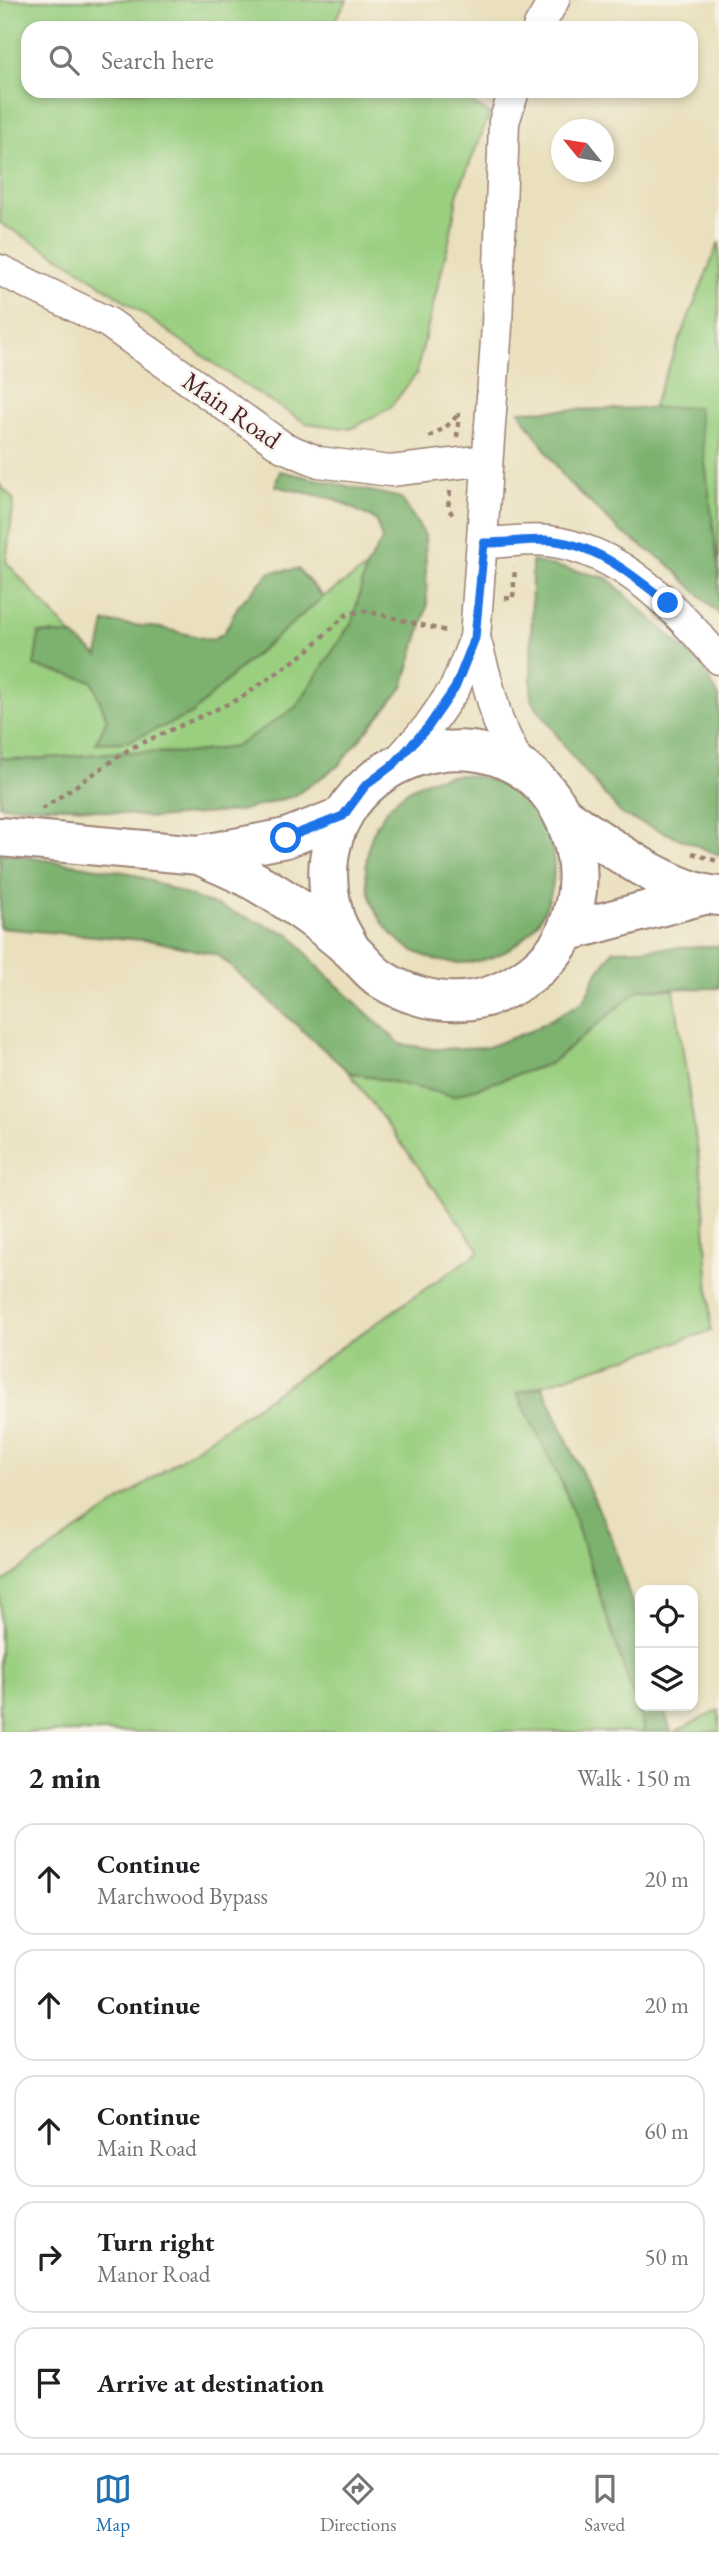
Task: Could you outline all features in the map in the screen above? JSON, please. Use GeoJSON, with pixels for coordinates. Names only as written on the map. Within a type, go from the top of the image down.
{"type":"FeatureCollection","features":[{"type":"Feature","properties":{"kind":"main road"},"geometry":{"type":"LineString","coordinates":[[199,855],[262,885],[350,948],[381,979],[420,997],[463,1002],[505,991],[540,967],[566,932],[578,894],[578,867],[577,854],[565,816],[546,790],[521,769],[491,755],[458,750],[426,753],[394,764],[365,786],[343,816],[330,848],[328,884],[334,918],[350,948]]}},
{"type":"Feature","properties":{"kind":"main road"},"geometry":{"type":"LineString","coordinates":[[0,837],[199,855],[286,838],[343,816]]}},
{"type":"Feature","properties":{"kind":"main road"},"geometry":{"type":"LineString","coordinates":[[565,816],[627,859],[712,896]]}},
{"type":"Feature","properties":{"kind":"main road"},"geometry":{"type":"LineString","coordinates":[[566,932],[712,896]]}},
{"type":"Feature","properties":{"kind":"street"},"geometry":{"type":"LineString","coordinates":[[542,21],[555,0]]}},
{"type":"Feature","properties":{"kind":"street"},"geometry":{"type":"LineString","coordinates":[[394,764],[428,727],[455,688],[475,638],[484,543],[497,326],[505,121],[512,98]]}},
{"type":"Feature","properties":{"kind":"street","name":"Main Road"},"geometry":{"type":"LineString","coordinates":[[0,270],[109,323],[273,441],[319,462],[390,471],[487,460]]}},
{"type":"Feature","properties":{"kind":"street"},"geometry":{"type":"LineString","coordinates":[[484,543],[545,540],[579,546],[618,564],[668,603],[719,659]]}},
{"type":"Feature","properties":{"kind":"street"},"geometry":{"type":"LineString","coordinates":[[475,638],[498,721],[521,769]]}},
{"type":"Feature","properties":{"kind":"path"},"geometry":{"type":"LineString","coordinates":[[45,806],[131,748],[241,698],[305,653],[347,614],[366,611],[475,638]]}},
{"type":"Feature","properties":{"kind":"green space"},"geometry":{"type":"Polygon","coordinates":[[[0,0],[347,0],[336,21],[21,21],[21,98],[464,98],[490,114],[458,192],[450,237],[416,374],[390,408],[351,429],[306,423],[246,386],[73,265],[0,223],[0,0]]]}},
{"type":"Feature","properties":{"kind":"green space"},"geometry":{"type":"Polygon","coordinates":[[[719,242],[719,571],[652,408],[719,242]]]}},
{"type":"Feature","properties":{"kind":"green space"},"geometry":{"type":"Polygon","coordinates":[[[698,407],[719,571],[719,614],[667,563],[620,531],[566,480],[519,411],[698,407]]]}},
{"type":"Feature","properties":{"kind":"green space"},"geometry":{"type":"Polygon","coordinates":[[[280,471],[401,498],[425,535],[427,607],[403,687],[338,766],[294,796],[240,811],[154,818],[75,807],[0,806],[0,758],[22,760],[125,752],[186,753],[235,747],[296,707],[353,620],[366,568],[382,540],[376,520],[334,499],[275,486],[280,471]]]}},
{"type":"Feature","properties":{"kind":"green space"},"geometry":{"type":"Polygon","coordinates":[[[0,485],[14,500],[6,562],[72,635],[39,633],[92,681],[107,719],[96,743],[239,669],[323,597],[366,568],[353,620],[296,708],[235,747],[186,753],[125,752],[22,760],[0,758],[0,485]]]}},
{"type":"Feature","properties":{"kind":"green space"},"geometry":{"type":"Polygon","coordinates":[[[532,561],[607,578],[702,666],[719,697],[719,855],[622,815],[571,755],[531,699],[532,561]]]}},
{"type":"Feature","properties":{"kind":"green space"},"geometry":{"type":"Polygon","coordinates":[[[298,569],[323,597],[239,669],[192,714],[127,742],[96,743],[107,719],[92,681],[34,666],[39,633],[72,635],[98,656],[105,622],[161,628],[211,640],[224,633],[238,606],[270,572],[298,569]]]}},
{"type":"Feature","properties":{"kind":"green space"},"geometry":{"type":"Polygon","coordinates":[[[460,775],[496,782],[527,802],[547,833],[554,869],[547,905],[527,936],[496,956],[460,963],[424,956],[393,936],[373,905],[366,869],[373,833],[393,802],[424,782],[460,775]]]}},
{"type":"Feature","properties":{"kind":"green space"},"geometry":{"type":"Polygon","coordinates":[[[0,853],[130,873],[290,934],[322,971],[400,1044],[434,1049],[488,1047],[530,1031],[584,1001],[595,976],[614,950],[719,946],[719,988],[640,989],[551,1063],[454,1096],[349,1072],[218,955],[154,941],[0,928],[0,853]]]}},
{"type":"Feature","properties":{"kind":"green space"},"geometry":{"type":"Polygon","coordinates":[[[640,989],[674,990],[703,1188],[711,1331],[517,1393],[565,1490],[635,1702],[635,1711],[638,1711],[645,1732],[0,1732],[0,1584],[480,1251],[349,1072],[454,1096],[551,1063],[640,989]]]}},
{"type":"Feature","properties":{"kind":"green space"},"geometry":{"type":"Polygon","coordinates":[[[543,1387],[613,1541],[635,1614],[635,1702],[565,1490],[517,1393],[543,1387]]]}},
{"type":"Feature","properties":{"kind":"green space"},"geometry":{"type":"Polygon","coordinates":[[[719,1710],[719,1732],[674,1732],[719,1710]]]}},
{"type":"Feature","properties":{"kind":"green space"},"geometry":{"type":"Polygon","coordinates":[[[638,1711],[665,1711],[671,1732],[645,1732],[638,1711]]]}},
{"type":"Feature","properties":{"kind":"route"},"geometry":{"type":"LineString","coordinates":[[286,838],[343,816],[365,786],[394,764],[428,727],[455,688],[475,638],[484,543],[545,540],[579,546],[618,564],[668,603]]}}]}
